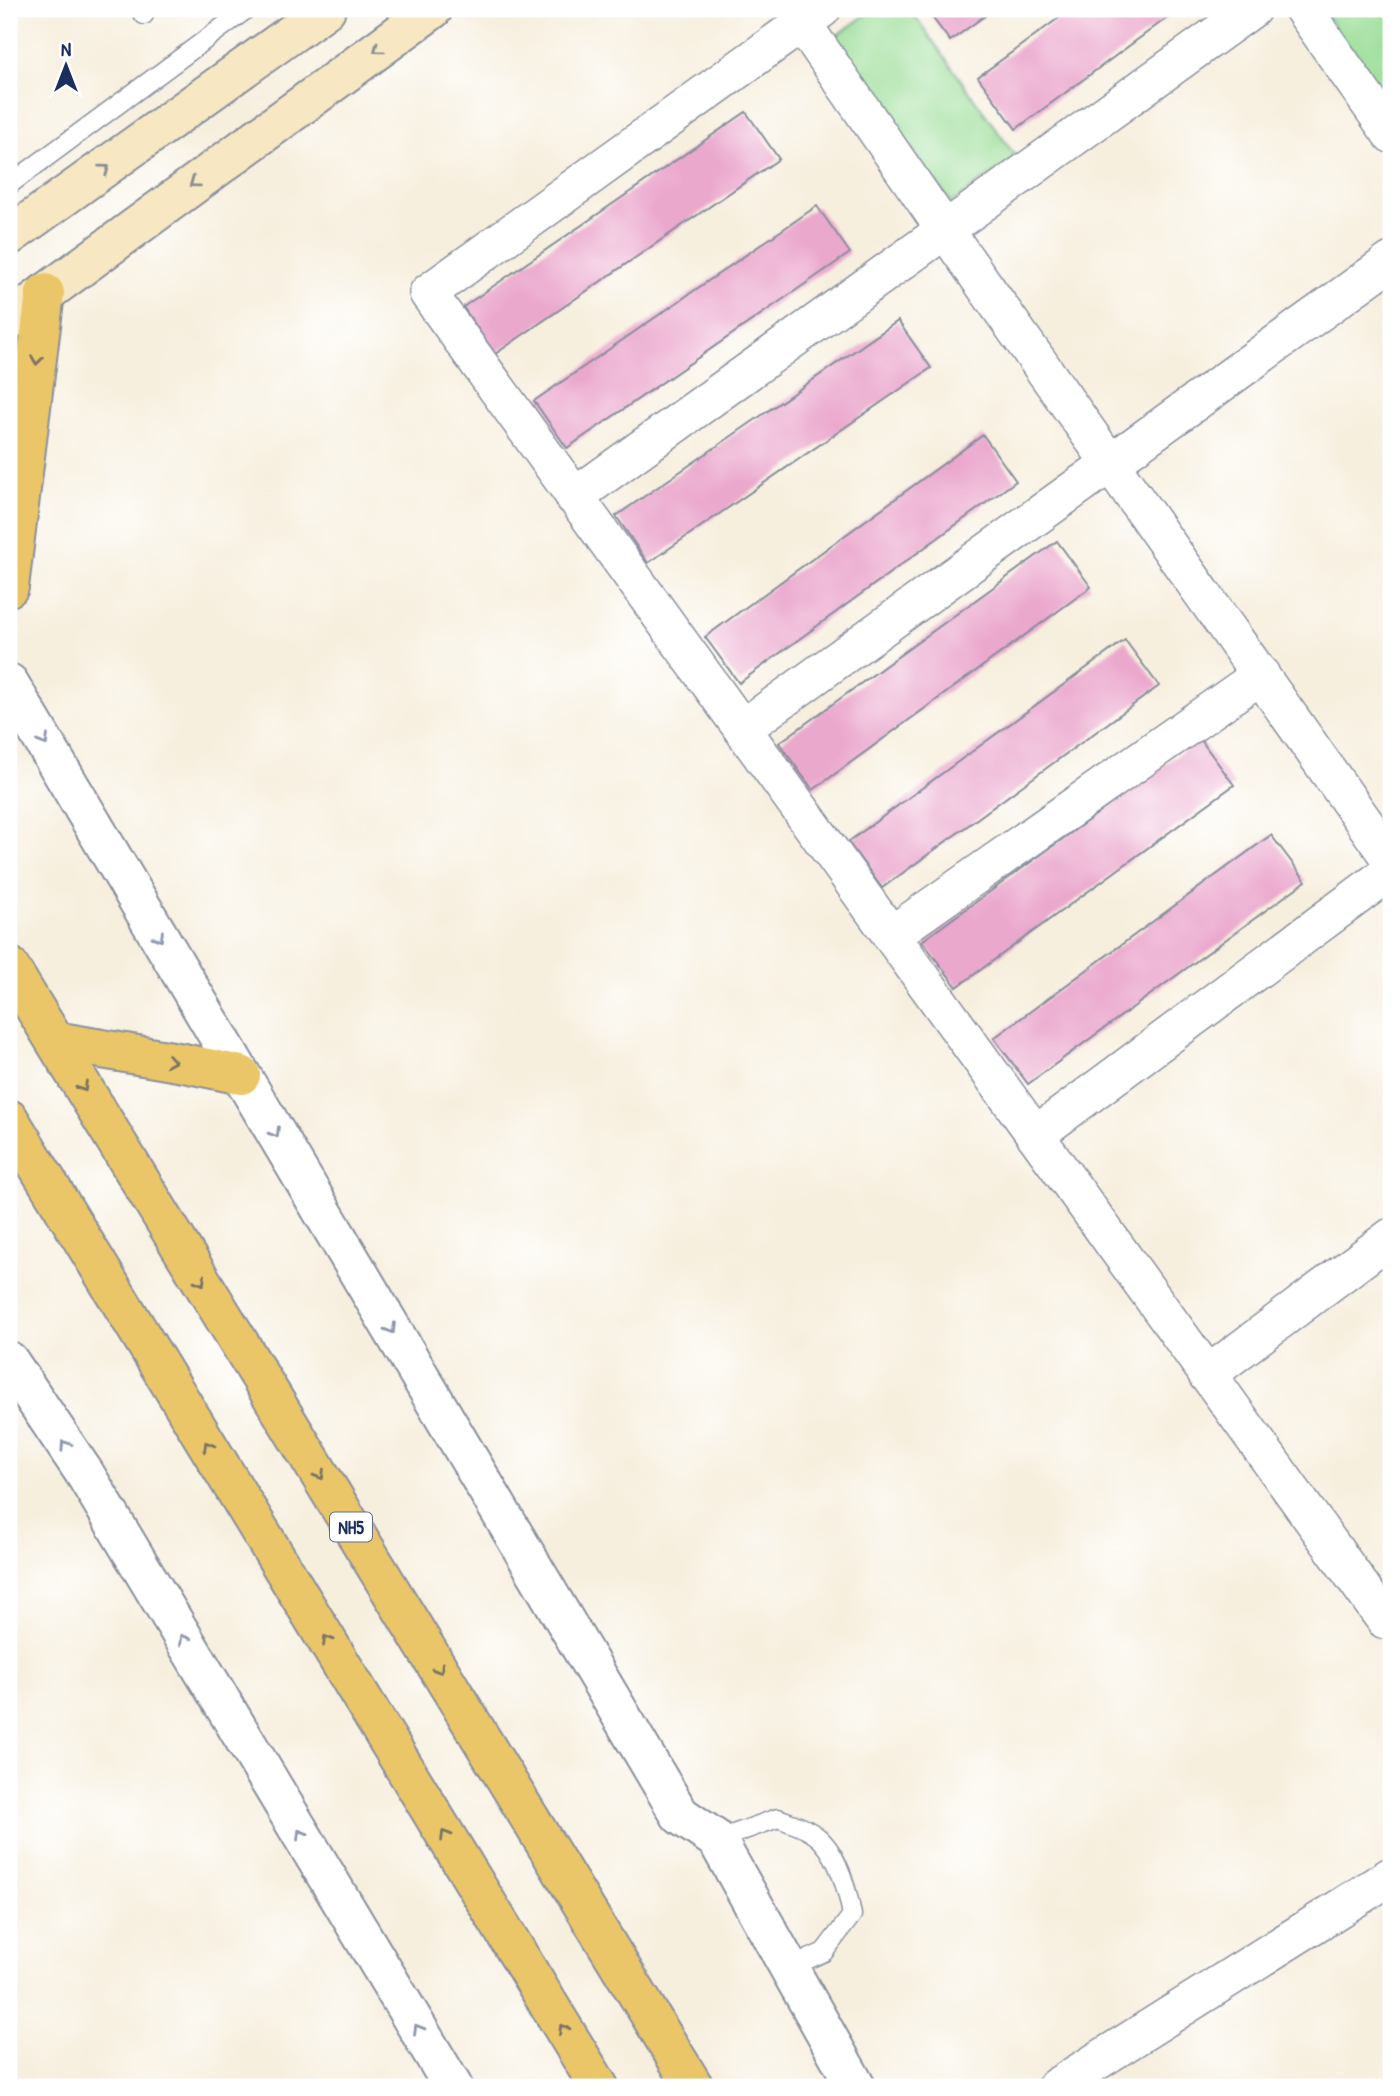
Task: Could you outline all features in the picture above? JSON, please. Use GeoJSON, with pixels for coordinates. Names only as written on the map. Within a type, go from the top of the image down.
{"type":"FeatureCollection","features":[{"type":"Feature","properties":{"kind":"highway"},"geometry":{"type":"LineString","coordinates":[[9,587],[45,293]]}},
{"type":"Feature","properties":{"kind":"highway","name":"NH5"},"geometry":{"type":"LineString","coordinates":[[9,966],[694,2087]]}},
{"type":"Feature","properties":{"kind":"highway"},"geometry":{"type":"LineString","coordinates":[[55,1041],[241,1075]]}},
{"type":"Feature","properties":{"kind":"highway"},"geometry":{"type":"LineString","coordinates":[[9,1119],[599,2087]]}},
{"type":"Feature","properties":{"kind":"main road"},"geometry":{"type":"LineString","coordinates":[[9,236],[56,205],[326,9]]}},
{"type":"Feature","properties":{"kind":"main road"},"geometry":{"type":"LineString","coordinates":[[9,320],[433,9]]}},
{"type":"Feature","properties":{"kind":"main road"},"geometry":{"type":"LineString","coordinates":[[9,212],[56,205]]}},
{"type":"Feature","properties":{"kind":"street"},"geometry":{"type":"LineString","coordinates":[[574,497],[1252,9]]}},
{"type":"Feature","properties":{"kind":"street"},"geometry":{"type":"LineString","coordinates":[[1303,9],[1391,134]]}},
{"type":"Feature","properties":{"kind":"street"},"geometry":{"type":"LineString","coordinates":[[1391,860],[945,230],[812,16],[428,293],[1385,1620],[1391,1615]]}},
{"type":"Feature","properties":{"kind":"street"},"geometry":{"type":"LineString","coordinates":[[743,728],[1391,261]]}},
{"type":"Feature","properties":{"kind":"street"},"geometry":{"type":"LineString","coordinates":[[891,935],[1261,675]]}},
{"type":"Feature","properties":{"kind":"street"},"geometry":{"type":"LineString","coordinates":[[9,683],[680,1815],[718,1840],[856,2087]]}},
{"type":"Feature","properties":{"kind":"street"},"geometry":{"type":"LineString","coordinates":[[1035,1135],[1391,870]]}},
{"type":"Feature","properties":{"kind":"street"},"geometry":{"type":"LineString","coordinates":[[1207,1374],[1391,1237]]}},
{"type":"Feature","properties":{"kind":"street"},"geometry":{"type":"LineString","coordinates":[[9,1361],[85,1474],[453,2087]]}},
{"type":"Feature","properties":{"kind":"street"},"geometry":{"type":"LineString","coordinates":[[1056,2087],[1388,1886]]}},
{"type":"Feature","properties":{"kind":"lane"},"geometry":{"type":"LineString","coordinates":[[9,185],[247,9]]}},
{"type":"Feature","properties":{"kind":"lane"},"geometry":{"type":"LineString","coordinates":[[718,1840],[778,1818],[809,1831],[824,1842],[846,1884],[852,1915],[824,1952],[789,1968]]}},
{"type":"Feature","properties":{"kind":"green space"},"geometry":{"type":"Polygon","coordinates":[[[874,9],[910,9],[1016,157],[951,203],[832,39],[874,9]]]}},
{"type":"Feature","properties":{"kind":"green space"},"geometry":{"type":"Polygon","coordinates":[[[1322,9],[1391,9],[1391,109],[1322,9]]]}},
{"type":"Feature","properties":{"kind":"building"},"geometry":{"type":"Polygon","coordinates":[[[926,9],[994,9],[950,41],[926,9]]]}},
{"type":"Feature","properties":{"kind":"building"},"geometry":{"type":"Polygon","coordinates":[[[1071,9],[1179,9],[1016,129],[978,77],[1071,9]]]}},
{"type":"Feature","properties":{"kind":"building"},"geometry":{"type":"Polygon","coordinates":[[[746,112],[779,159],[495,354],[463,307],[746,112]]]}},
{"type":"Feature","properties":{"kind":"building"},"geometry":{"type":"Polygon","coordinates":[[[817,206],[850,253],[567,448],[534,401],[817,206]]]}},
{"type":"Feature","properties":{"kind":"building"},"geometry":{"type":"Polygon","coordinates":[[[898,321],[931,368],[648,563],[616,516],[898,321]]]}},
{"type":"Feature","properties":{"kind":"building"},"geometry":{"type":"Polygon","coordinates":[[[983,435],[1016,481],[739,683],[705,637],[983,435]]]}},
{"type":"Feature","properties":{"kind":"building"},"geometry":{"type":"Polygon","coordinates":[[[1057,541],[1091,587],[813,790],[779,743],[1057,541]]]}},
{"type":"Feature","properties":{"kind":"building"},"geometry":{"type":"Polygon","coordinates":[[[1125,640],[1159,686],[882,888],[848,842],[1125,640]]]}},
{"type":"Feature","properties":{"kind":"building"},"geometry":{"type":"Polygon","coordinates":[[[1200,739],[1234,785],[957,987],[922,941],[1200,739]]]}},
{"type":"Feature","properties":{"kind":"building"},"geometry":{"type":"Polygon","coordinates":[[[1271,835],[1306,881],[1028,1084],[994,1038],[1271,835]]]}}]}
